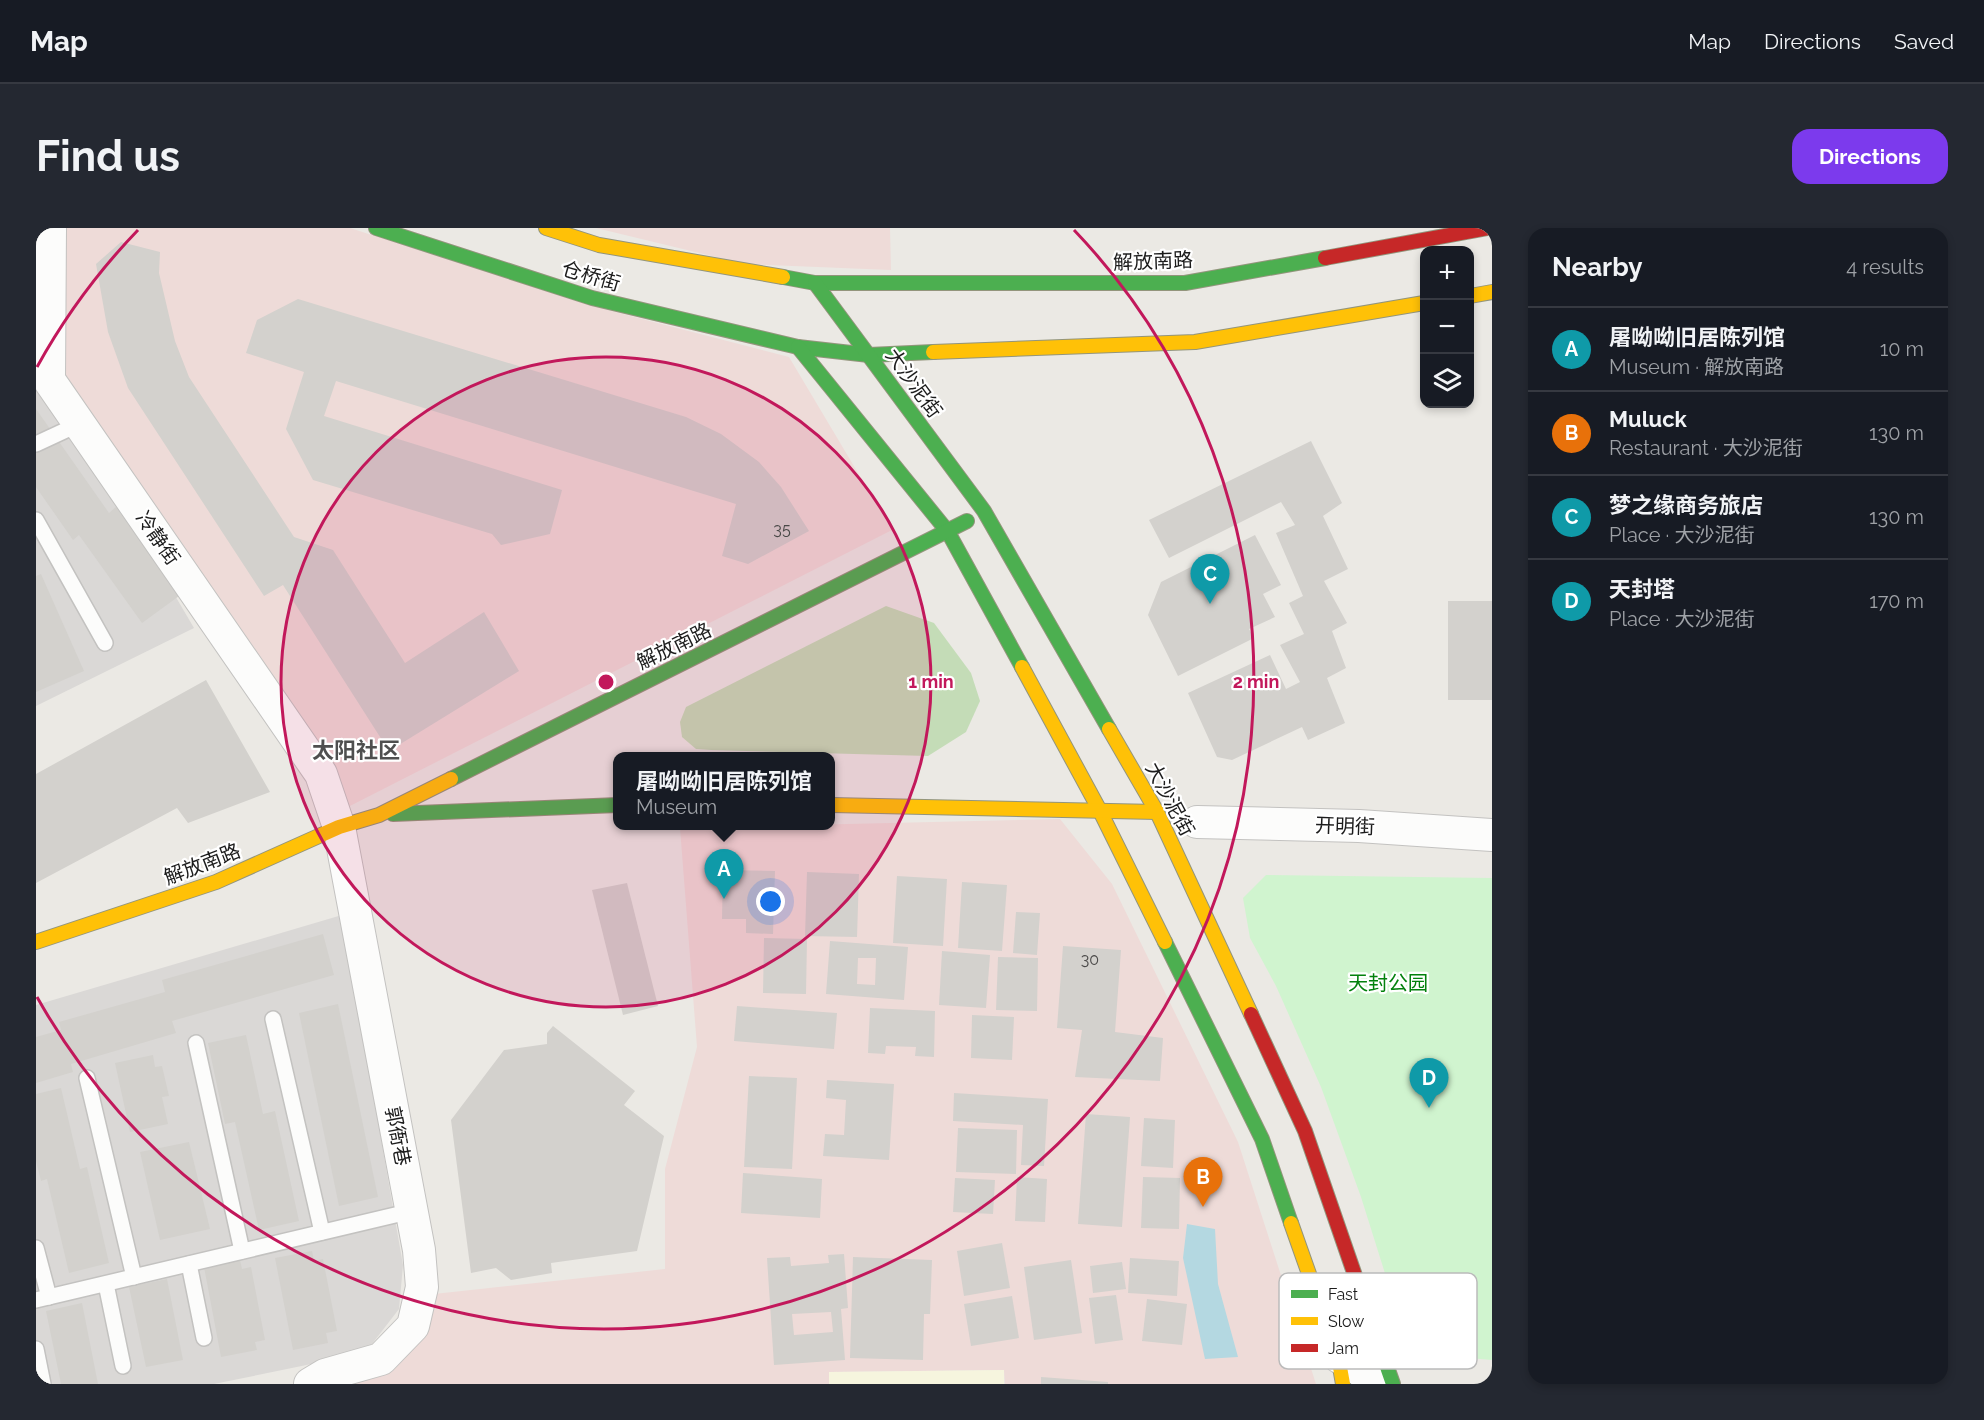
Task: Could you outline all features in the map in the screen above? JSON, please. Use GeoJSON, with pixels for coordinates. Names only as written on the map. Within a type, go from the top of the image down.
{"type":"FeatureCollection","features":[{"type":"Feature","properties":{"kind":"main road","name":"仓桥街"},"geometry":{"type":"LineString","coordinates":[[376,228],[592,298],[798,347]]}},
{"type":"Feature","properties":{"kind":"main road","name":"仓桥街"},"geometry":{"type":"LineString","coordinates":[[546,228],[599,245],[815,283]]}},
{"type":"Feature","properties":{"kind":"main road","name":"解放南路"},"geometry":{"type":"LineString","coordinates":[[815,283],[1185,283],[1488,228]]}},
{"type":"Feature","properties":{"kind":"main road","name":"大沙泥街"},"geometry":{"type":"LineString","coordinates":[[815,283],[984,511],[1157,813],[1305,1131],[1354,1273]]}},
{"type":"Feature","properties":{"kind":"main road"},"geometry":{"type":"LineString","coordinates":[[1474,295],[1492,292]]}},
{"type":"Feature","properties":{"kind":"main road"},"geometry":{"type":"LineString","coordinates":[[798,347],[869,355],[1195,342],[1420,304]]}},
{"type":"Feature","properties":{"kind":"main road"},"geometry":{"type":"LineString","coordinates":[[798,347],[948,532],[1099,809],[1262,1139],[1307,1273]]}},
{"type":"Feature","properties":{"kind":"main road","name":"解放南路"},"geometry":{"type":"LineString","coordinates":[[36,942],[216,882],[339,827],[380,815],[948,532],[984,511]]}},
{"type":"Feature","properties":{"kind":"main road","name":"解放南路"},"geometry":{"type":"LineString","coordinates":[[380,815],[613,805]]}},
{"type":"Feature","properties":{"kind":"main road"},"geometry":{"type":"LineString","coordinates":[[835,805],[1099,809],[1157,813]]}},
{"type":"Feature","properties":{"kind":"main road","name":"大沙泥街"},"geometry":{"type":"LineString","coordinates":[[1388,1369],[1393,1384]]}},
{"type":"Feature","properties":{"kind":"street","name":"冷静街"},"geometry":{"type":"LineString","coordinates":[[50,228],[49,380],[321,774],[339,827]]}},
{"type":"Feature","properties":{"kind":"street","name":"开明街"},"geometry":{"type":"LineString","coordinates":[[1197,822],[1359,826],[1492,835]]}},
{"type":"Feature","properties":{"kind":"street","name":"郭衙巷"},"geometry":{"type":"LineString","coordinates":[[310,1384],[326,1376],[381,1359],[412,1326],[422,1287],[419,1250],[412,1211],[339,827]]}},
{"type":"Feature","properties":{"kind":"street"},"geometry":{"type":"LineString","coordinates":[[1340,1370],[1381,1384]]}},
{"type":"Feature","properties":{"kind":"lane"},"geometry":{"type":"LineString","coordinates":[[36,444],[79,424]]}},
{"type":"Feature","properties":{"kind":"lane"},"geometry":{"type":"LineString","coordinates":[[36,520],[105,643]]}},
{"type":"Feature","properties":{"kind":"lane"},"geometry":{"type":"LineString","coordinates":[[273,1019],[322,1232]]}},
{"type":"Feature","properties":{"kind":"lane"},"geometry":{"type":"LineString","coordinates":[[196,1043],[242,1251]]}},
{"type":"Feature","properties":{"kind":"lane"},"geometry":{"type":"LineString","coordinates":[[87,1078],[134,1277]]}},
{"type":"Feature","properties":{"kind":"lane"},"geometry":{"type":"LineString","coordinates":[[36,1248],[43,1299],[412,1211]]}},
{"type":"Feature","properties":{"kind":"lane"},"geometry":{"type":"LineString","coordinates":[[189,1264],[204,1338]]}},
{"type":"Feature","properties":{"kind":"lane"},"geometry":{"type":"LineString","coordinates":[[106,1284],[123,1366]]}},
{"type":"Feature","properties":{"kind":"lane"},"geometry":{"type":"LineString","coordinates":[[36,1349],[43,1384]]}},
{"type":"Feature","properties":{"kind":"shaded area"},"geometry":{"type":"Polygon","coordinates":[[[60,228],[350,228],[588,305],[789,357],[892,530],[346,808],[57,379],[60,228]]]}},
{"type":"Feature","properties":{"kind":"shaded area"},"geometry":{"type":"Polygon","coordinates":[[[596,228],[890,228],[891,270],[745,264],[596,228]]]}},
{"type":"Feature","properties":{"kind":"shaded area"},"geometry":{"type":"Polygon","coordinates":[[[36,359],[194,628],[36,706],[36,359]]]}},
{"type":"Feature","properties":{"kind":"shaded area"},"geometry":{"type":"Polygon","coordinates":[[[1060,819],[1112,884],[1238,1142],[1280,1273],[1279,1369],[1311,1369],[1316,1384],[1005,1384],[1004,1370],[829,1372],[829,1384],[330,1384],[434,1294],[665,1269],[665,1169],[697,1047],[680,830],[835,830],[835,824],[1060,819]]]}},
{"type":"Feature","properties":{"kind":"shaded area"},"geometry":{"type":"Polygon","coordinates":[[[342,915],[403,1265],[399,1309],[365,1353],[214,1384],[36,1384],[36,1005],[342,915]]]}},
{"type":"Feature","properties":{"kind":"shaded area"},"geometry":{"type":"Polygon","coordinates":[[[1004,1370],[1004,1384],[829,1384],[829,1372],[1004,1370]]]}},
{"type":"Feature","properties":{"kind":"green space"},"geometry":{"type":"Polygon","coordinates":[[[886,606],[934,623],[971,673],[980,701],[966,732],[928,756],[696,749],[682,737],[680,722],[686,707],[886,606]]]}},
{"type":"Feature","properties":{"kind":"green space","name":"天封公园"},"geometry":{"type":"Polygon","coordinates":[[[1266,875],[1492,878],[1492,1360],[1477,1359],[1477,1273],[1385,1273],[1361,1197],[1321,1087],[1276,986],[1250,938],[1243,898],[1266,875]]]}},
{"type":"Feature","properties":{"kind":"water"},"geometry":{"type":"Polygon","coordinates":[[[1187,1224],[1215,1229],[1218,1284],[1238,1357],[1205,1359],[1183,1258],[1187,1224]]]}},
{"type":"Feature","properties":{"kind":"building"},"geometry":{"type":"Polygon","coordinates":[[[121,242],[160,252],[159,273],[175,341],[189,377],[294,537],[333,550],[405,663],[484,612],[519,671],[389,751],[283,585],[264,596],[128,388],[108,332],[96,264],[121,242]]]}},
{"type":"Feature","properties":{"kind":"building"},"geometry":{"type":"Polygon","coordinates":[[[298,299],[686,417],[721,434],[759,462],[781,487],[809,531],[748,564],[722,556],[736,504],[336,381],[324,416],[562,490],[550,534],[501,545],[492,534],[313,480],[286,429],[304,372],[246,353],[257,320],[298,299]]]}},
{"type":"Feature","properties":{"kind":"building"},"geometry":{"type":"Polygon","coordinates":[[[36,409],[109,513],[116,507],[179,596],[142,623],[79,535],[73,540],[36,487],[36,409]]]}},
{"type":"Feature","properties":{"kind":"building"},"geometry":{"type":"Polygon","coordinates":[[[1311,441],[1342,503],[1323,516],[1348,569],[1324,581],[1347,623],[1332,631],[1346,668],[1327,678],[1345,723],[1308,740],[1302,727],[1232,760],[1217,757],[1188,693],[1270,655],[1286,689],[1300,682],[1280,645],[1304,634],[1289,603],[1303,596],[1276,533],[1295,525],[1281,502],[1169,558],[1149,520],[1311,441]]]}},
{"type":"Feature","properties":{"kind":"building"},"geometry":{"type":"Polygon","coordinates":[[[1255,535],[1281,585],[1263,594],[1275,617],[1249,629],[1254,638],[1178,676],[1148,615],[1161,582],[1255,535]]]}},
{"type":"Feature","properties":{"kind":"building"},"geometry":{"type":"Polygon","coordinates":[[[41,574],[84,671],[36,692],[36,576],[41,574]]]}},
{"type":"Feature","properties":{"kind":"building"},"geometry":{"type":"Polygon","coordinates":[[[1448,601],[1492,601],[1492,700],[1448,700],[1448,601]]]}},
{"type":"Feature","properties":{"kind":"building"},"geometry":{"type":"Polygon","coordinates":[[[206,680],[270,792],[188,823],[177,808],[36,883],[36,774],[206,680]]]}},
{"type":"Feature","properties":{"kind":"building"},"geometry":{"type":"Polygon","coordinates":[[[723,870],[775,871],[773,934],[746,933],[746,919],[722,919],[723,870]]]}},
{"type":"Feature","properties":{"kind":"building"},"geometry":{"type":"Polygon","coordinates":[[[807,872],[859,874],[857,937],[805,936],[807,872]]]}},
{"type":"Feature","properties":{"kind":"building"},"geometry":{"type":"Polygon","coordinates":[[[897,876],[947,879],[943,946],[893,943],[897,876]]]}},
{"type":"Feature","properties":{"kind":"building"},"geometry":{"type":"Polygon","coordinates":[[[962,882],[1007,885],[1002,951],[958,948],[962,882]]]}},
{"type":"Feature","properties":{"kind":"building"},"geometry":{"type":"Polygon","coordinates":[[[627,883],[658,1006],[623,1015],[592,890],[627,883]]]}},
{"type":"Feature","properties":{"kind":"building"},"geometry":{"type":"Polygon","coordinates":[[[1016,912],[1040,913],[1037,955],[1013,953],[1016,912]]]}},
{"type":"Feature","properties":{"kind":"building"},"geometry":{"type":"Polygon","coordinates":[[[323,934],[334,975],[172,1021],[176,1033],[71,1064],[73,1072],[36,1083],[36,1037],[61,1030],[59,1022],[165,992],[162,980],[323,934]]]}},
{"type":"Feature","properties":{"kind":"building"},"geometry":{"type":"Polygon","coordinates":[[[764,938],[807,939],[806,994],[763,993],[764,938]]]}},
{"type":"Feature","properties":{"kind":"building"},"geometry":{"type":"Polygon","coordinates":[[[830,941],[908,947],[904,1000],[826,994],[830,941]],[[858,958],[857,984],[875,985],[876,958],[858,958]]]}},
{"type":"Feature","properties":{"kind":"building"},"geometry":{"type":"Polygon","coordinates":[[[1063,946],[1121,950],[1115,1032],[1163,1038],[1160,1081],[1075,1077],[1082,1030],[1057,1028],[1063,946]]]}},
{"type":"Feature","properties":{"kind":"building"},"geometry":{"type":"Polygon","coordinates":[[[942,951],[990,955],[986,1008],[939,1005],[942,951]]]}},
{"type":"Feature","properties":{"kind":"building"},"geometry":{"type":"Polygon","coordinates":[[[998,957],[1038,958],[1037,1011],[996,1010],[998,957]]]}},
{"type":"Feature","properties":{"kind":"building"},"geometry":{"type":"Polygon","coordinates":[[[338,1004],[378,1197],[339,1206],[299,1013],[338,1004]]]}},
{"type":"Feature","properties":{"kind":"building"},"geometry":{"type":"Polygon","coordinates":[[[737,1006],[837,1013],[834,1049],[734,1041],[737,1006]]]}},
{"type":"Feature","properties":{"kind":"building"},"geometry":{"type":"Polygon","coordinates":[[[870,1008],[935,1011],[934,1057],[915,1056],[916,1047],[886,1046],[885,1054],[868,1053],[870,1008]]]}},
{"type":"Feature","properties":{"kind":"building"},"geometry":{"type":"Polygon","coordinates":[[[972,1015],[1014,1017],[1012,1060],[971,1058],[972,1015]]]}},
{"type":"Feature","properties":{"kind":"building"},"geometry":{"type":"Polygon","coordinates":[[[553,1026],[635,1091],[624,1105],[664,1136],[637,1251],[551,1263],[552,1273],[511,1280],[496,1268],[471,1273],[451,1120],[504,1050],[547,1044],[547,1033],[553,1026]]]}},
{"type":"Feature","properties":{"kind":"building"},"geometry":{"type":"Polygon","coordinates":[[[246,1035],[263,1114],[275,1111],[299,1221],[259,1230],[235,1122],[225,1124],[208,1043],[246,1035]]]}},
{"type":"Feature","properties":{"kind":"building"},"geometry":{"type":"Polygon","coordinates":[[[153,1055],[155,1067],[162,1066],[169,1096],[162,1097],[168,1124],[130,1132],[115,1063],[153,1055]]]}},
{"type":"Feature","properties":{"kind":"building"},"geometry":{"type":"Polygon","coordinates":[[[749,1076],[797,1078],[792,1169],[744,1167],[749,1076]]]}},
{"type":"Feature","properties":{"kind":"building"},"geometry":{"type":"Polygon","coordinates":[[[827,1080],[894,1084],[889,1160],[823,1156],[825,1134],[844,1135],[846,1100],[826,1098],[827,1080]]]}},
{"type":"Feature","properties":{"kind":"building"},"geometry":{"type":"Polygon","coordinates":[[[61,1088],[80,1169],[87,1167],[109,1263],[69,1273],[47,1179],[41,1181],[36,1161],[36,1094],[61,1088]]]}},
{"type":"Feature","properties":{"kind":"building"},"geometry":{"type":"Polygon","coordinates":[[[954,1093],[1048,1099],[1044,1166],[1021,1165],[1023,1125],[953,1121],[954,1093]]]}},
{"type":"Feature","properties":{"kind":"building"},"geometry":{"type":"Polygon","coordinates":[[[1086,1114],[1130,1117],[1122,1227],[1078,1224],[1086,1114]]]}},
{"type":"Feature","properties":{"kind":"building"},"geometry":{"type":"Polygon","coordinates":[[[1144,1118],[1175,1120],[1173,1168],[1141,1166],[1144,1118]]]}},
{"type":"Feature","properties":{"kind":"building"},"geometry":{"type":"Polygon","coordinates":[[[958,1128],[1017,1130],[1016,1174],[956,1172],[958,1128]]]}},
{"type":"Feature","properties":{"kind":"building"},"geometry":{"type":"Polygon","coordinates":[[[189,1142],[210,1229],[160,1240],[140,1152],[189,1142]]]}},
{"type":"Feature","properties":{"kind":"building"},"geometry":{"type":"Polygon","coordinates":[[[743,1173],[822,1179],[820,1218],[741,1213],[743,1173]]]}},
{"type":"Feature","properties":{"kind":"building"},"geometry":{"type":"Polygon","coordinates":[[[1017,1177],[1047,1179],[1045,1222],[1015,1221],[1017,1177]]]}},
{"type":"Feature","properties":{"kind":"building"},"geometry":{"type":"Polygon","coordinates":[[[1143,1177],[1180,1178],[1179,1229],[1141,1228],[1143,1177]]]}},
{"type":"Feature","properties":{"kind":"building"},"geometry":{"type":"Polygon","coordinates":[[[955,1178],[995,1180],[993,1214],[953,1212],[955,1178]]]}},
{"type":"Feature","properties":{"kind":"building"},"geometry":{"type":"Polygon","coordinates":[[[1002,1243],[1010,1288],[964,1296],[957,1251],[1002,1243]]]}},
{"type":"Feature","properties":{"kind":"building"},"geometry":{"type":"Polygon","coordinates":[[[312,1251],[314,1261],[323,1259],[337,1331],[326,1333],[328,1343],[293,1350],[275,1258],[312,1251]]]}},
{"type":"Feature","properties":{"kind":"building"},"geometry":{"type":"Polygon","coordinates":[[[844,1254],[848,1308],[841,1309],[845,1360],[774,1365],[767,1258],[790,1257],[791,1266],[829,1263],[828,1255],[844,1254]],[[831,1312],[792,1314],[794,1335],[833,1332],[831,1312]]]}},
{"type":"Feature","properties":{"kind":"building"},"geometry":{"type":"Polygon","coordinates":[[[853,1257],[932,1260],[930,1314],[924,1314],[923,1360],[850,1358],[853,1257]]]}},
{"type":"Feature","properties":{"kind":"building"},"geometry":{"type":"Polygon","coordinates":[[[1130,1258],[1179,1261],[1177,1296],[1128,1293],[1130,1258]]]}},
{"type":"Feature","properties":{"kind":"building"},"geometry":{"type":"Polygon","coordinates":[[[240,1260],[242,1269],[251,1267],[265,1340],[255,1342],[257,1350],[221,1357],[204,1267],[240,1260]]]}},
{"type":"Feature","properties":{"kind":"building"},"geometry":{"type":"Polygon","coordinates":[[[1071,1260],[1082,1333],[1034,1340],[1024,1267],[1071,1260]]]}},
{"type":"Feature","properties":{"kind":"building"},"geometry":{"type":"Polygon","coordinates":[[[1122,1262],[1126,1289],[1093,1293],[1090,1266],[1122,1262]]]}},
{"type":"Feature","properties":{"kind":"building"},"geometry":{"type":"Polygon","coordinates":[[[167,1279],[183,1360],[146,1367],[129,1287],[167,1279]]]}},
{"type":"Feature","properties":{"kind":"building"},"geometry":{"type":"Polygon","coordinates":[[[1116,1295],[1123,1340],[1095,1344],[1089,1298],[1116,1295]]]}},
{"type":"Feature","properties":{"kind":"building"},"geometry":{"type":"Polygon","coordinates":[[[1012,1296],[1019,1338],[971,1346],[964,1304],[1012,1296]]]}},
{"type":"Feature","properties":{"kind":"building"},"geometry":{"type":"Polygon","coordinates":[[[1147,1299],[1187,1304],[1182,1345],[1142,1341],[1147,1299]]]}},
{"type":"Feature","properties":{"kind":"building"},"geometry":{"type":"Polygon","coordinates":[[[82,1303],[98,1384],[61,1384],[46,1311],[82,1303]]]}},
{"type":"Feature","properties":{"kind":"building"},"geometry":{"type":"Polygon","coordinates":[[[1041,1377],[1108,1382],[1108,1384],[1041,1384],[1041,1377]]]}},
{"type":"Feature","properties":{"kind":"traffic: fast"},"geometry":{"type":"LineString","coordinates":[[376,228],[592,298],[798,347],[869,355],[933,352]]}},
{"type":"Feature","properties":{"kind":"traffic: fast"},"geometry":{"type":"LineString","coordinates":[[783,277],[815,283],[1185,283],[1325,258]]}},
{"type":"Feature","properties":{"kind":"traffic: fast"},"geometry":{"type":"LineString","coordinates":[[815,283],[984,511],[1109,729]]}},
{"type":"Feature","properties":{"kind":"traffic: fast"},"geometry":{"type":"LineString","coordinates":[[798,347],[948,532],[1022,667]]}},
{"type":"Feature","properties":{"kind":"traffic: fast"},"geometry":{"type":"LineString","coordinates":[[451,779],[967,521]]}},
{"type":"Feature","properties":{"kind":"traffic: fast"},"geometry":{"type":"LineString","coordinates":[[393,814],[613,805]]}},
{"type":"Feature","properties":{"kind":"traffic: fast"},"geometry":{"type":"LineString","coordinates":[[1165,942],[1262,1139],[1291,1223]]}},
{"type":"Feature","properties":{"kind":"traffic: fast"},"geometry":{"type":"LineString","coordinates":[[1388,1369],[1393,1384]]}},
{"type":"Feature","properties":{"kind":"traffic: slow"},"geometry":{"type":"LineString","coordinates":[[546,228],[599,245],[783,277]]}},
{"type":"Feature","properties":{"kind":"traffic: slow"},"geometry":{"type":"LineString","coordinates":[[1474,295],[1492,292]]}},
{"type":"Feature","properties":{"kind":"traffic: slow"},"geometry":{"type":"LineString","coordinates":[[933,352],[1195,342],[1420,304]]}},
{"type":"Feature","properties":{"kind":"traffic: slow"},"geometry":{"type":"LineString","coordinates":[[1022,667],[1099,809],[1165,942]]}},
{"type":"Feature","properties":{"kind":"traffic: slow"},"geometry":{"type":"LineString","coordinates":[[1109,729],[1157,812],[1251,1014]]}},
{"type":"Feature","properties":{"kind":"traffic: slow"},"geometry":{"type":"LineString","coordinates":[[36,942],[216,882],[339,827],[379,815],[451,779]]}},
{"type":"Feature","properties":{"kind":"traffic: slow"},"geometry":{"type":"LineString","coordinates":[[835,805],[1157,812]]}},
{"type":"Feature","properties":{"kind":"traffic: slow"},"geometry":{"type":"LineString","coordinates":[[1291,1223],[1309,1273]]}},
{"type":"Feature","properties":{"kind":"traffic: slow"},"geometry":{"type":"LineString","coordinates":[[1340,1369],[1343,1384]]}},
{"type":"Feature","properties":{"kind":"traffic: jam"},"geometry":{"type":"LineString","coordinates":[[1325,258],[1488,228]]}},
{"type":"Feature","properties":{"kind":"traffic: jam"},"geometry":{"type":"LineString","coordinates":[[1251,1014],[1305,1131],[1354,1273]]}},
{"type":"Feature","properties":{"kind":"place","name":"梦之缘商务旅店"},"geometry":{"type":"Point","coordinates":[1210,604]}},
{"type":"Feature","properties":{"kind":"place","name":"屠呦呦旧居陈列馆"},"geometry":{"type":"Point","coordinates":[724,899]}},
{"type":"Feature","properties":{"kind":"place","name":"天封塔"},"geometry":{"type":"Point","coordinates":[1429,1108]}},
{"type":"Feature","properties":{"kind":"place","name":"Muluck"},"geometry":{"type":"Point","coordinates":[1203,1207]}},
{"type":"Feature","properties":{"kind":"district","name":"太阳社区"},"geometry":{"type":"Point","coordinates":[356,750]}}]}
